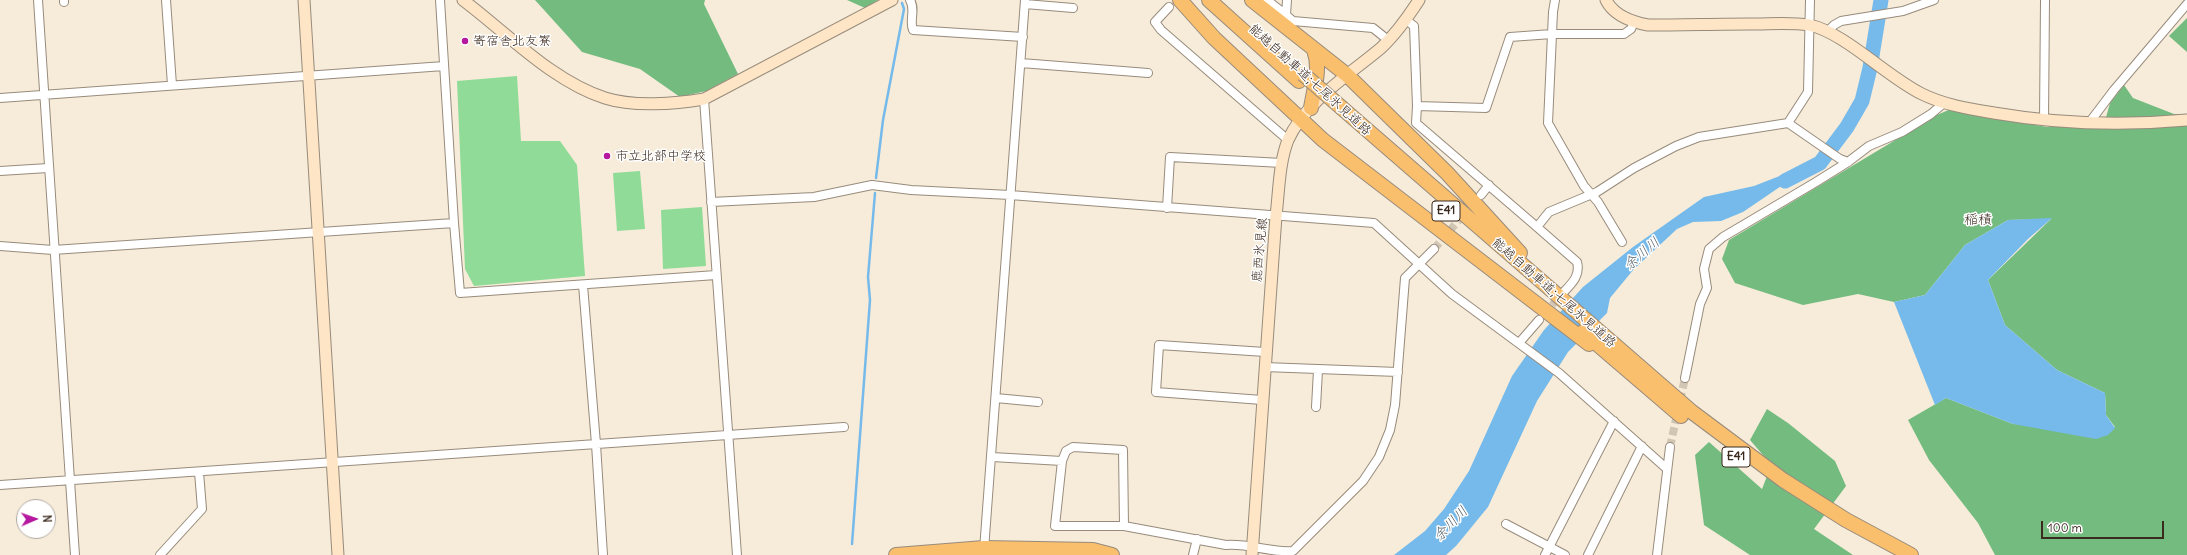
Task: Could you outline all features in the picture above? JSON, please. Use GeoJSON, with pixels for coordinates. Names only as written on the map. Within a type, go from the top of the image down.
{"type":"FeatureCollection","features":[{"type":"Feature","properties":{"kind":"highway","name":"能越自動車道;七尾氷見道路"},"geometry":{"type":"LineString","coordinates":[[1209,0],[1301,77]]}},
{"type":"Feature","properties":{"kind":"highway","name":"能越自動車道;七尾氷見道路"},"geometry":{"type":"LineString","coordinates":[[1220,0],[1301,77],[1553,307],[1783,480],[1846,520],[1911,555]]}},
{"type":"Feature","properties":{"kind":"highway"},"geometry":{"type":"LineString","coordinates":[[1252,0],[1347,75],[1447,173],[1553,307]]}},
{"type":"Feature","properties":{"kind":"highway"},"geometry":{"type":"LineString","coordinates":[[1174,3],[1214,38],[1277,99],[1323,140],[1372,180],[1553,307]]}},
{"type":"Feature","properties":{"kind":"highway"},"geometry":{"type":"LineString","coordinates":[[1311,108],[1317,67],[1317,58],[1314,50]]}},
{"type":"Feature","properties":{"kind":"highway","name":"能越自動車道;七尾氷見道路"},"geometry":{"type":"LineString","coordinates":[[1591,337],[1651,391],[1740,460],[1795,498],[1896,555]]}},
{"type":"Feature","properties":{"kind":"highway"},"geometry":{"type":"LineString","coordinates":[[896,555],[1093,550],[1112,555]]}},
{"type":"Feature","properties":{"kind":"street"},"geometry":{"type":"LineString","coordinates":[[38,0],[53,250],[74,555]]}},
{"type":"Feature","properties":{"kind":"street"},"geometry":{"type":"LineString","coordinates":[[166,0],[172,85]]}},
{"type":"Feature","properties":{"kind":"street"},"geometry":{"type":"LineString","coordinates":[[304,0],[307,75],[338,555]]}},
{"type":"Feature","properties":{"kind":"street"},"geometry":{"type":"LineString","coordinates":[[440,0],[454,223],[460,293],[716,274]]}},
{"type":"Feature","properties":{"kind":"street"},"geometry":{"type":"LineString","coordinates":[[469,2],[536,59],[570,83],[606,98],[646,103],[680,103],[704,99],[892,0]]}},
{"type":"Feature","properties":{"kind":"street"},"geometry":{"type":"LineString","coordinates":[[910,0],[913,7],[910,24],[913,30],[1022,37]]}},
{"type":"Feature","properties":{"kind":"street"},"geometry":{"type":"LineString","coordinates":[[1267,0],[1293,22],[1373,28],[1388,40]]}},
{"type":"Feature","properties":{"kind":"street"},"geometry":{"type":"LineString","coordinates":[[1286,15],[1287,0]]}},
{"type":"Feature","properties":{"kind":"street","name":"鹿西氷見線"},"geometry":{"type":"LineString","coordinates":[[1253,550],[1265,352],[1276,216],[1282,164],[1288,140],[1300,118],[1388,40],[1406,20],[1419,0]]}},
{"type":"Feature","properties":{"kind":"street"},"geometry":{"type":"LineString","coordinates":[[1555,0],[1548,123],[1584,186],[1592,195],[1622,242]]}},
{"type":"Feature","properties":{"kind":"street"},"geometry":{"type":"LineString","coordinates":[[1606,0],[1621,16],[1634,22],[1648,25],[1810,25],[1827,32],[1892,77],[1922,95],[1944,103],[1983,112],[2044,121],[2089,123],[2187,120]]}},
{"type":"Feature","properties":{"kind":"street"},"geometry":{"type":"LineString","coordinates":[[1788,123],[1808,92],[1810,0]]}},
{"type":"Feature","properties":{"kind":"street"},"geometry":{"type":"LineString","coordinates":[[1827,32],[1842,21],[1903,11],[1934,0]]}},
{"type":"Feature","properties":{"kind":"street"},"geometry":{"type":"LineString","coordinates":[[2044,121],[2046,0]]}},
{"type":"Feature","properties":{"kind":"street"},"geometry":{"type":"LineString","coordinates":[[984,552],[1025,2],[1073,8]]}},
{"type":"Feature","properties":{"kind":"street"},"geometry":{"type":"LineString","coordinates":[[1174,3],[1155,22],[1161,30],[1288,140]]}},
{"type":"Feature","properties":{"kind":"street"},"geometry":{"type":"LineString","coordinates":[[2089,123],[2114,90],[2187,4]]}},
{"type":"Feature","properties":{"kind":"street"},"geometry":{"type":"LineString","coordinates":[[1406,20],[1414,26],[1417,106],[1416,123],[1577,262],[1579,269],[1577,276],[1521,345]]}},
{"type":"Feature","properties":{"kind":"street"},"geometry":{"type":"LineString","coordinates":[[1417,106],[1486,108],[1510,37],[1552,34],[1624,34],[1631,29],[1634,22]]}},
{"type":"Feature","properties":{"kind":"street"},"geometry":{"type":"LineString","coordinates":[[1021,64],[1148,73]]}},
{"type":"Feature","properties":{"kind":"street"},"geometry":{"type":"LineString","coordinates":[[0,98],[444,66]]}},
{"type":"Feature","properties":{"kind":"street"},"geometry":{"type":"LineString","coordinates":[[704,99],[736,555]]}},
{"type":"Feature","properties":{"kind":"street"},"geometry":{"type":"LineString","coordinates":[[1685,378],[1700,304],[1707,288],[1704,269],[1709,249],[1723,237],[1848,162],[1869,146],[1902,132],[1931,114],[1944,103]]}},
{"type":"Feature","properties":{"kind":"street"},"geometry":{"type":"LineString","coordinates":[[1537,227],[1549,212],[1592,195],[1634,168],[1699,136],[1788,123],[1840,159],[1848,162]]}},
{"type":"Feature","properties":{"kind":"street"},"geometry":{"type":"LineString","coordinates":[[1167,208],[1170,157],[1282,164]]}},
{"type":"Feature","properties":{"kind":"street"},"geometry":{"type":"LineString","coordinates":[[0,172],[48,168]]}},
{"type":"Feature","properties":{"kind":"street"},"geometry":{"type":"LineString","coordinates":[[711,202],[814,197],[872,185],[911,190],[1010,195],[1374,223],[1421,264],[1452,294],[1560,373],[1666,468]]}},
{"type":"Feature","properties":{"kind":"street"},"geometry":{"type":"LineString","coordinates":[[1481,195],[1489,185]]}},
{"type":"Feature","properties":{"kind":"street"},"geometry":{"type":"LineString","coordinates":[[0,246],[53,250],[317,231],[454,223]]}},
{"type":"Feature","properties":{"kind":"street"},"geometry":{"type":"LineString","coordinates":[[1124,526],[1124,450],[1073,447],[1066,451],[1062,461],[1055,526],[1124,526],[1253,550],[1293,553],[1363,482],[1379,458],[1390,430],[1395,405],[1404,278],[1421,264],[1434,249]]}},
{"type":"Feature","properties":{"kind":"street"},"geometry":{"type":"LineString","coordinates":[[583,285],[596,444],[603,555]]}},
{"type":"Feature","properties":{"kind":"street"},"geometry":{"type":"LineString","coordinates":[[1262,400],[1156,392],[1159,345],[1265,352]]}},
{"type":"Feature","properties":{"kind":"street"},"geometry":{"type":"LineString","coordinates":[[1264,367],[1398,372]]}},
{"type":"Feature","properties":{"kind":"street"},"geometry":{"type":"LineString","coordinates":[[1316,407],[1318,370]]}},
{"type":"Feature","properties":{"kind":"street"},"geometry":{"type":"LineString","coordinates":[[996,398],[1038,402]]}},
{"type":"Feature","properties":{"kind":"street"},"geometry":{"type":"LineString","coordinates":[[1545,555],[1614,421]]}},
{"type":"Feature","properties":{"kind":"street"},"geometry":{"type":"LineString","coordinates":[[0,485],[199,472],[331,461],[844,427]]}},
{"type":"Feature","properties":{"kind":"street"},"geometry":{"type":"LineString","coordinates":[[1588,555],[1642,446]]}},
{"type":"Feature","properties":{"kind":"street"},"geometry":{"type":"LineString","coordinates":[[1657,555],[1666,468],[1670,447]]}},
{"type":"Feature","properties":{"kind":"street"},"geometry":{"type":"LineString","coordinates":[[992,456],[1062,461]]}},
{"type":"Feature","properties":{"kind":"street"},"geometry":{"type":"LineString","coordinates":[[160,555],[202,508],[199,472]]}},
{"type":"Feature","properties":{"kind":"street"},"geometry":{"type":"LineString","coordinates":[[1506,524],[1565,555]]}},
{"type":"Feature","properties":{"kind":"street"},"geometry":{"type":"LineString","coordinates":[[1193,555],[1197,539]]}},
{"type":"Feature","properties":{"kind":"green space"},"geometry":{"type":"Polygon","coordinates":[[[535,0],[705,0],[704,4],[738,74],[706,91],[680,97],[640,69],[582,52],[535,0]]]}},
{"type":"Feature","properties":{"kind":"green space"},"geometry":{"type":"Polygon","coordinates":[[[847,0],[878,0],[865,8],[847,0]]]}},
{"type":"Feature","properties":{"kind":"green space"},"geometry":{"type":"Polygon","coordinates":[[[2187,18],[2187,52],[2169,36],[2187,18]]]}},
{"type":"Feature","properties":{"kind":"green space"},"geometry":{"type":"Polygon","coordinates":[[[517,76],[521,141],[560,141],[577,165],[585,276],[474,286],[465,269],[457,81],[517,76]]]}},
{"type":"Feature","properties":{"kind":"green space"},"geometry":{"type":"Polygon","coordinates":[[[2124,85],[2133,98],[2174,114],[2187,115],[2187,555],[1995,555],[1978,523],[1929,460],[1908,420],[1946,398],[2013,424],[2115,427],[2106,415],[2105,393],[2057,370],[2005,325],[1988,280],[2051,219],[2008,220],[1965,245],[1925,295],[1894,302],[1858,294],[1803,305],[1735,283],[1722,259],[1729,240],[1937,115],[1960,105],[2006,120],[2047,127],[2105,121],[2110,103],[2124,85]]]}},
{"type":"Feature","properties":{"kind":"green space"},"geometry":{"type":"Polygon","coordinates":[[[640,171],[645,229],[617,231],[613,173],[640,171]]]}},
{"type":"Feature","properties":{"kind":"green space"},"geometry":{"type":"Polygon","coordinates":[[[702,207],[706,266],[663,269],[661,210],[702,207]]]}},
{"type":"Feature","properties":{"kind":"green space"},"geometry":{"type":"Polygon","coordinates":[[[1767,409],[1788,423],[1835,461],[1846,486],[1814,529],[1853,555],[1750,555],[1704,525],[1695,455],[1709,442],[1762,489],[1769,471],[1769,462],[1750,440],[1767,409]]]}},
{"type":"Feature","properties":{"kind":"water"},"geometry":{"type":"Polygon","coordinates":[[[1818,161],[1743,212],[1721,221],[1693,222],[1677,229],[1634,269],[1610,298],[1607,313],[1568,352],[1537,401],[1488,507],[1456,546],[1446,555],[1394,555],[1425,531],[1444,509],[1469,471],[1512,376],[1544,330],[1583,287],[1633,247],[1704,197],[1754,186],[1818,161]]]}},
{"type":"Feature","properties":{"kind":"water"},"geometry":{"type":"Polygon","coordinates":[[[2052,218],[2028,239],[1988,280],[2005,325],[2057,370],[2105,393],[2106,415],[2115,428],[2108,435],[2096,439],[2013,424],[1946,398],[1935,405],[1894,302],[1925,295],[1965,245],[2008,220],[2052,218]]]}},
{"type":"Feature","properties":{"kind":"waterway","name":"余川川"},"geometry":{"type":"LineString","coordinates":[[1785,181],[1820,163],[1847,127],[1862,101],[1870,68],[1881,0]]}},
{"type":"Feature","properties":{"kind":"waterway"},"geometry":{"type":"LineString","coordinates":[[876,178],[883,120],[904,9],[902,3]]}},
{"type":"Feature","properties":{"kind":"waterway"},"geometry":{"type":"LineString","coordinates":[[852,544],[870,300],[868,277],[875,193]]}},
{"type":"Feature","properties":{"kind":"tunnel"},"geometry":{"type":"LineString","coordinates":[[1434,249],[1476,200]]}},
{"type":"Feature","properties":{"kind":"tunnel"},"geometry":{"type":"LineString","coordinates":[[1544,314],[1561,295]]}},
{"type":"Feature","properties":{"kind":"tunnel"},"geometry":{"type":"LineString","coordinates":[[1670,447],[1685,378]]}},
{"type":"Feature","properties":{"kind":"place","name":"寄宿舎北友寮"},"geometry":{"type":"Point","coordinates":[465,41]}},
{"type":"Feature","properties":{"kind":"place","name":"市立北部中学校"},"geometry":{"type":"Point","coordinates":[607,156]}},
{"type":"Feature","properties":{"kind":"district","name":"稲積"},"geometry":{"type":"Point","coordinates":[1978,220]}}]}
